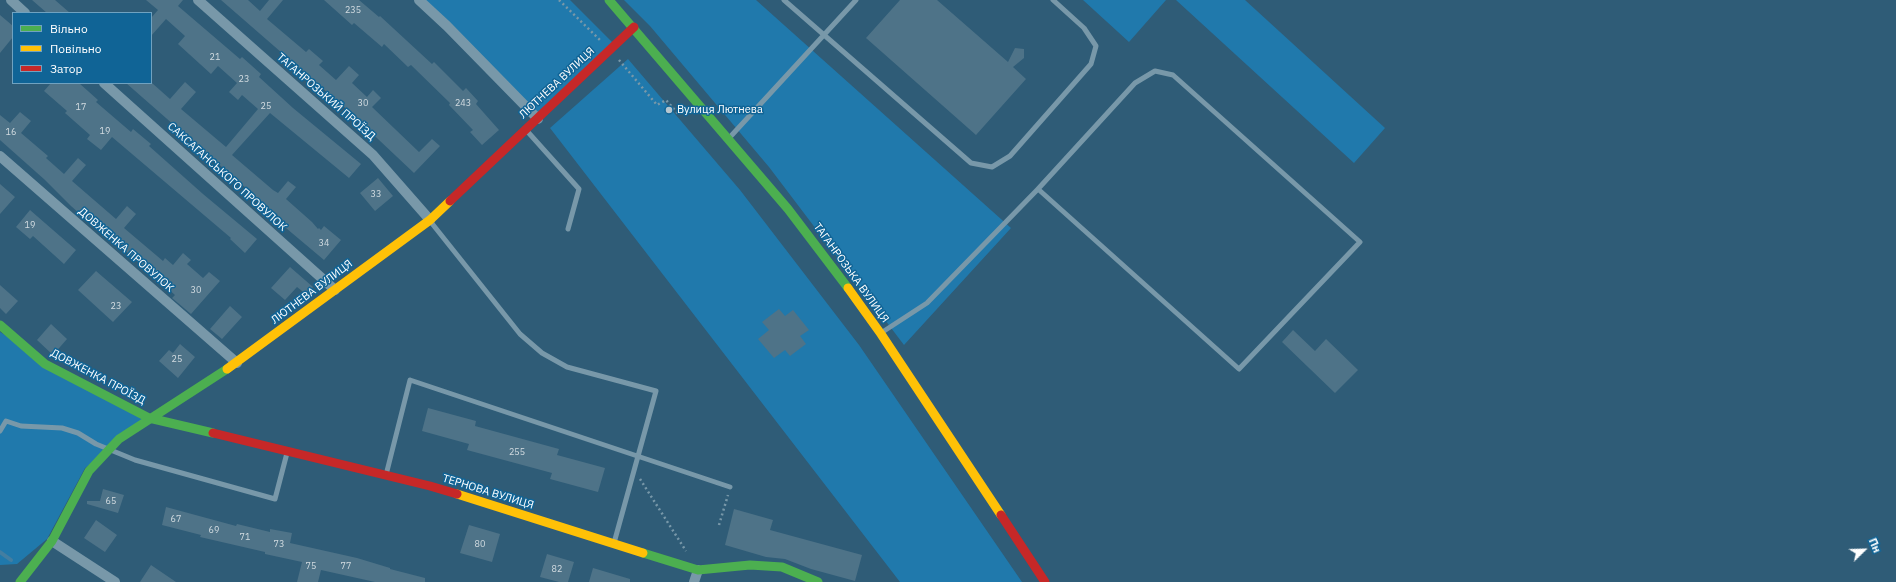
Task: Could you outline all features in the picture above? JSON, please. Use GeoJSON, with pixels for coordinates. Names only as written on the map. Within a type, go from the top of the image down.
{"type":"FeatureCollection","features":[{"type":"Feature","properties":{"kind":"main road","name":"ТАГАНРОЗЬКА ВУЛИЦЯ"},"geometry":{"type":"LineString","coordinates":[[609,0],[729,138],[813,240],[881,334],[1045,582]]}},
{"type":"Feature","properties":{"kind":"main road","name":"ЛЮТНЕВА ВУЛИЦЯ"},"geometry":{"type":"LineString","coordinates":[[20,582],[52,541],[89,471],[119,439],[237,362],[430,220],[634,27]]}},
{"type":"Feature","properties":{"kind":"main road","name":"ДОВЖЕНКА ПРОЇЗД"},"geometry":{"type":"LineString","coordinates":[[0,325],[44,364],[149,418]]}},
{"type":"Feature","properties":{"kind":"main road","name":"ТЕРНОВА ВУЛИЦЯ"},"geometry":{"type":"LineString","coordinates":[[149,418],[430,486],[698,570],[750,566],[782,567],[818,582]]}},
{"type":"Feature","properties":{"kind":"street"},"geometry":{"type":"LineString","coordinates":[[11,0],[24,12]]}},
{"type":"Feature","properties":{"kind":"street","name":"ТАГАНРОЗЬКИЙ ПРОЇЗД"},"geometry":{"type":"LineString","coordinates":[[198,0],[374,155],[430,220]]}},
{"type":"Feature","properties":{"kind":"street"},"geometry":{"type":"LineString","coordinates":[[419,0],[447,26],[538,119]]}},
{"type":"Feature","properties":{"kind":"street","name":"САКСАГАНСЬКОГО ПРОВУЛОК"},"geometry":{"type":"LineString","coordinates":[[105,84],[335,290]]}},
{"type":"Feature","properties":{"kind":"street","name":"ДОВЖЕНКА ПРОВУЛОК"},"geometry":{"type":"LineString","coordinates":[[0,156],[237,362]]}},
{"type":"Feature","properties":{"kind":"street"},"geometry":{"type":"LineString","coordinates":[[52,541],[115,582]]}},
{"type":"Feature","properties":{"kind":"street"},"geometry":{"type":"LineString","coordinates":[[694,582],[698,570]]}},
{"type":"Feature","properties":{"kind":"lane"},"geometry":{"type":"LineString","coordinates":[[784,0],[971,164],[992,167],[1010,156],[1091,64],[1096,46],[1084,28],[1053,0]]}},
{"type":"Feature","properties":{"kind":"lane"},"geometry":{"type":"LineString","coordinates":[[729,138],[856,0]]}},
{"type":"Feature","properties":{"kind":"lane"},"geometry":{"type":"LineString","coordinates":[[881,334],[927,303],[1038,189],[1135,83],[1154,71],[1173,75],[1360,242],[1239,369],[1038,189]]}},
{"type":"Feature","properties":{"kind":"lane"},"geometry":{"type":"LineString","coordinates":[[525,130],[579,189],[568,229]]}},
{"type":"Feature","properties":{"kind":"lane"},"geometry":{"type":"LineString","coordinates":[[430,220],[520,334],[542,352],[567,367],[656,392],[614,544]]}},
{"type":"Feature","properties":{"kind":"lane"},"geometry":{"type":"LineString","coordinates":[[386,476],[410,380],[730,487]]}},
{"type":"Feature","properties":{"kind":"lane"},"geometry":{"type":"LineString","coordinates":[[0,431],[6,421],[21,426],[62,428],[78,432],[96,444],[135,460],[275,499],[287,452]]}},
{"type":"Feature","properties":{"kind":"path"},"geometry":{"type":"LineString","coordinates":[[559,0],[610,50],[656,105],[666,100],[679,115]]}},
{"type":"Feature","properties":{"kind":"path"},"geometry":{"type":"LineString","coordinates":[[634,470],[698,570]]}},
{"type":"Feature","properties":{"kind":"path"},"geometry":{"type":"LineString","coordinates":[[719,525],[730,487]]}},
{"type":"Feature","properties":{"kind":"shaded area"},"geometry":{"type":"Polygon","coordinates":[[[423,0],[570,0],[615,45],[537,115],[423,0]]]}},
{"type":"Feature","properties":{"kind":"shaded area"},"geometry":{"type":"Polygon","coordinates":[[[624,0],[756,0],[1011,228],[904,345],[769,167],[650,26],[624,0]]]}},
{"type":"Feature","properties":{"kind":"shaded area"},"geometry":{"type":"Polygon","coordinates":[[[1083,0],[1166,0],[1129,42],[1083,0]]]}},
{"type":"Feature","properties":{"kind":"shaded area"},"geometry":{"type":"Polygon","coordinates":[[[1176,0],[1245,0],[1385,128],[1354,163],[1176,0]]]}},
{"type":"Feature","properties":{"kind":"shaded area"},"geometry":{"type":"Polygon","coordinates":[[[628,59],[740,190],[859,345],[1022,582],[900,582],[550,128],[628,59]]]}},
{"type":"Feature","properties":{"kind":"shaded area"},"geometry":{"type":"Polygon","coordinates":[[[0,332],[147,422],[85,468],[47,539],[17,564],[0,565],[0,332]]]}},
{"type":"Feature","properties":{"kind":"building"},"geometry":{"type":"Polygon","coordinates":[[[32,0],[55,0],[69,12],[46,12],[32,0]]]}},
{"type":"Feature","properties":{"kind":"building"},"geometry":{"type":"Polygon","coordinates":[[[146,0],[183,0],[178,6],[240,59],[242,57],[261,74],[259,77],[293,108],[361,164],[349,178],[270,113],[232,155],[278,193],[288,181],[296,187],[286,199],[318,229],[319,228],[321,230],[324,226],[341,240],[324,260],[280,223],[283,220],[127,84],[152,83],[170,99],[185,82],[196,92],[181,109],[226,147],[258,109],[242,95],[238,100],[229,92],[237,83],[218,66],[211,74],[178,44],[185,36],[166,19],[152,35],[152,17],[158,10],[146,0]]]}},
{"type":"Feature","properties":{"kind":"building"},"geometry":{"type":"Polygon","coordinates":[[[221,0],[248,0],[260,11],[269,0],[283,0],[267,19],[306,52],[309,49],[323,61],[319,65],[336,80],[349,66],[359,75],[352,83],[367,97],[373,90],[381,98],[372,107],[419,152],[432,139],[440,146],[414,173],[343,106],[221,0]]]}},
{"type":"Feature","properties":{"kind":"building"},"geometry":{"type":"Polygon","coordinates":[[[324,0],[359,0],[379,17],[380,16],[432,64],[434,62],[463,91],[466,88],[478,101],[476,104],[499,130],[482,145],[470,132],[473,130],[449,105],[450,103],[411,65],[408,67],[384,44],[382,47],[354,23],[352,25],[324,0]]]}},
{"type":"Feature","properties":{"kind":"building"},"geometry":{"type":"Polygon","coordinates":[[[900,0],[937,0],[1008,62],[1015,48],[1024,49],[1024,58],[1013,67],[1026,79],[976,135],[866,38],[900,0]]]}},
{"type":"Feature","properties":{"kind":"building"},"geometry":{"type":"Polygon","coordinates":[[[0,15],[12,25],[12,38],[0,53],[0,15]]]}},
{"type":"Feature","properties":{"kind":"building"},"geometry":{"type":"Polygon","coordinates":[[[50,84],[80,84],[98,100],[96,102],[131,132],[133,129],[151,144],[149,146],[257,239],[245,253],[230,239],[231,238],[112,137],[101,150],[87,139],[90,135],[65,113],[67,111],[44,91],[50,84]]]}},
{"type":"Feature","properties":{"kind":"building"},"geometry":{"type":"Polygon","coordinates":[[[20,112],[31,121],[21,133],[48,156],[46,158],[64,174],[78,158],[86,165],[72,181],[116,219],[127,206],[136,214],[124,228],[163,261],[165,258],[173,265],[183,253],[191,260],[187,264],[203,278],[209,272],[220,281],[191,314],[172,298],[175,295],[123,249],[124,247],[90,219],[88,221],[0,140],[0,115],[10,123],[20,112]]]}},
{"type":"Feature","properties":{"kind":"building"},"geometry":{"type":"Polygon","coordinates":[[[378,178],[393,196],[375,211],[360,193],[378,178]]]}},
{"type":"Feature","properties":{"kind":"building"},"geometry":{"type":"Polygon","coordinates":[[[0,184],[15,197],[0,214],[0,184]]]}},
{"type":"Feature","properties":{"kind":"building"},"geometry":{"type":"Polygon","coordinates":[[[30,210],[76,250],[64,264],[33,236],[30,239],[16,227],[30,210]]]}},
{"type":"Feature","properties":{"kind":"building"},"geometry":{"type":"Polygon","coordinates":[[[290,267],[313,287],[307,295],[297,287],[285,300],[271,288],[290,267]]]}},
{"type":"Feature","properties":{"kind":"building"},"geometry":{"type":"Polygon","coordinates":[[[96,271],[132,302],[113,322],[78,290],[96,271]]]}},
{"type":"Feature","properties":{"kind":"building"},"geometry":{"type":"Polygon","coordinates":[[[0,285],[18,301],[6,314],[0,308],[0,285]]]}},
{"type":"Feature","properties":{"kind":"building"},"geometry":{"type":"Polygon","coordinates":[[[230,306],[242,317],[222,339],[210,329],[230,306]]]}},
{"type":"Feature","properties":{"kind":"building"},"geometry":{"type":"Polygon","coordinates":[[[779,309],[785,316],[793,310],[809,330],[800,336],[806,344],[790,356],[785,350],[774,358],[758,339],[769,330],[762,322],[779,309]]]}},
{"type":"Feature","properties":{"kind":"building"},"geometry":{"type":"Polygon","coordinates":[[[51,324],[67,339],[53,355],[37,340],[51,324]]]}},
{"type":"Feature","properties":{"kind":"building"},"geometry":{"type":"Polygon","coordinates":[[[1293,330],[1315,351],[1326,339],[1358,370],[1335,393],[1282,342],[1293,330]]]}},
{"type":"Feature","properties":{"kind":"building"},"geometry":{"type":"Polygon","coordinates":[[[180,344],[195,357],[178,378],[159,361],[169,350],[173,353],[180,344]]]}},
{"type":"Feature","properties":{"kind":"building"},"geometry":{"type":"Polygon","coordinates":[[[428,408],[476,421],[475,426],[559,449],[557,455],[605,468],[598,492],[550,479],[552,473],[467,450],[469,444],[422,431],[428,408]]]}},
{"type":"Feature","properties":{"kind":"building"},"geometry":{"type":"Polygon","coordinates":[[[103,489],[124,495],[118,513],[87,504],[87,501],[100,501],[103,489]]]}},
{"type":"Feature","properties":{"kind":"building"},"geometry":{"type":"Polygon","coordinates":[[[166,507],[236,526],[237,524],[270,532],[270,529],[292,533],[290,543],[357,558],[390,569],[425,578],[425,582],[375,582],[321,570],[318,582],[297,582],[302,562],[200,537],[201,535],[162,525],[166,507]]]}},
{"type":"Feature","properties":{"kind":"building"},"geometry":{"type":"Polygon","coordinates":[[[734,509],[773,520],[770,530],[862,555],[855,581],[811,569],[785,559],[766,557],[725,545],[734,509]]]}},
{"type":"Feature","properties":{"kind":"building"},"geometry":{"type":"Polygon","coordinates":[[[96,520],[117,535],[105,552],[84,538],[96,520]]]}},
{"type":"Feature","properties":{"kind":"building"},"geometry":{"type":"Polygon","coordinates":[[[469,525],[500,534],[492,562],[460,553],[469,525]]]}},
{"type":"Feature","properties":{"kind":"building"},"geometry":{"type":"Polygon","coordinates":[[[547,554],[574,562],[568,582],[559,582],[540,577],[547,554]]]}},
{"type":"Feature","properties":{"kind":"building"},"geometry":{"type":"Polygon","coordinates":[[[151,565],[176,582],[140,582],[151,565]]]}},
{"type":"Feature","properties":{"kind":"building"},"geometry":{"type":"Polygon","coordinates":[[[593,568],[630,579],[630,582],[589,582],[593,568]]]}},
{"type":"Feature","properties":{"kind":"waterway"},"geometry":{"type":"LineString","coordinates":[[0,552],[11,560]]}},
{"type":"Feature","properties":{"kind":"traffic: fast"},"geometry":{"type":"LineString","coordinates":[[609,0],[788,209],[848,288]]}},
{"type":"Feature","properties":{"kind":"traffic: fast"},"geometry":{"type":"LineString","coordinates":[[0,325],[45,364],[149,418],[213,433]]}},
{"type":"Feature","properties":{"kind":"traffic: fast"},"geometry":{"type":"LineString","coordinates":[[20,582],[52,541],[89,471],[119,439],[227,369]]}},
{"type":"Feature","properties":{"kind":"traffic: fast"},"geometry":{"type":"LineString","coordinates":[[643,553],[698,570],[750,565],[782,567],[818,582]]}},
{"type":"Feature","properties":{"kind":"traffic: slow"},"geometry":{"type":"LineString","coordinates":[[227,369],[430,220],[450,201]]}},
{"type":"Feature","properties":{"kind":"traffic: slow"},"geometry":{"type":"LineString","coordinates":[[848,288],[881,334],[1001,515]]}},
{"type":"Feature","properties":{"kind":"traffic: slow"},"geometry":{"type":"LineString","coordinates":[[457,494],[643,553]]}},
{"type":"Feature","properties":{"kind":"traffic: jam"},"geometry":{"type":"LineString","coordinates":[[450,201],[634,27]]}},
{"type":"Feature","properties":{"kind":"traffic: jam"},"geometry":{"type":"LineString","coordinates":[[213,433],[430,486],[457,494]]}},
{"type":"Feature","properties":{"kind":"traffic: jam"},"geometry":{"type":"LineString","coordinates":[[1001,515],[1045,582]]}},
{"type":"Feature","properties":{"kind":"place","name":"Вулиця Лютнева"},"geometry":{"type":"Point","coordinates":[669,110]}}]}
